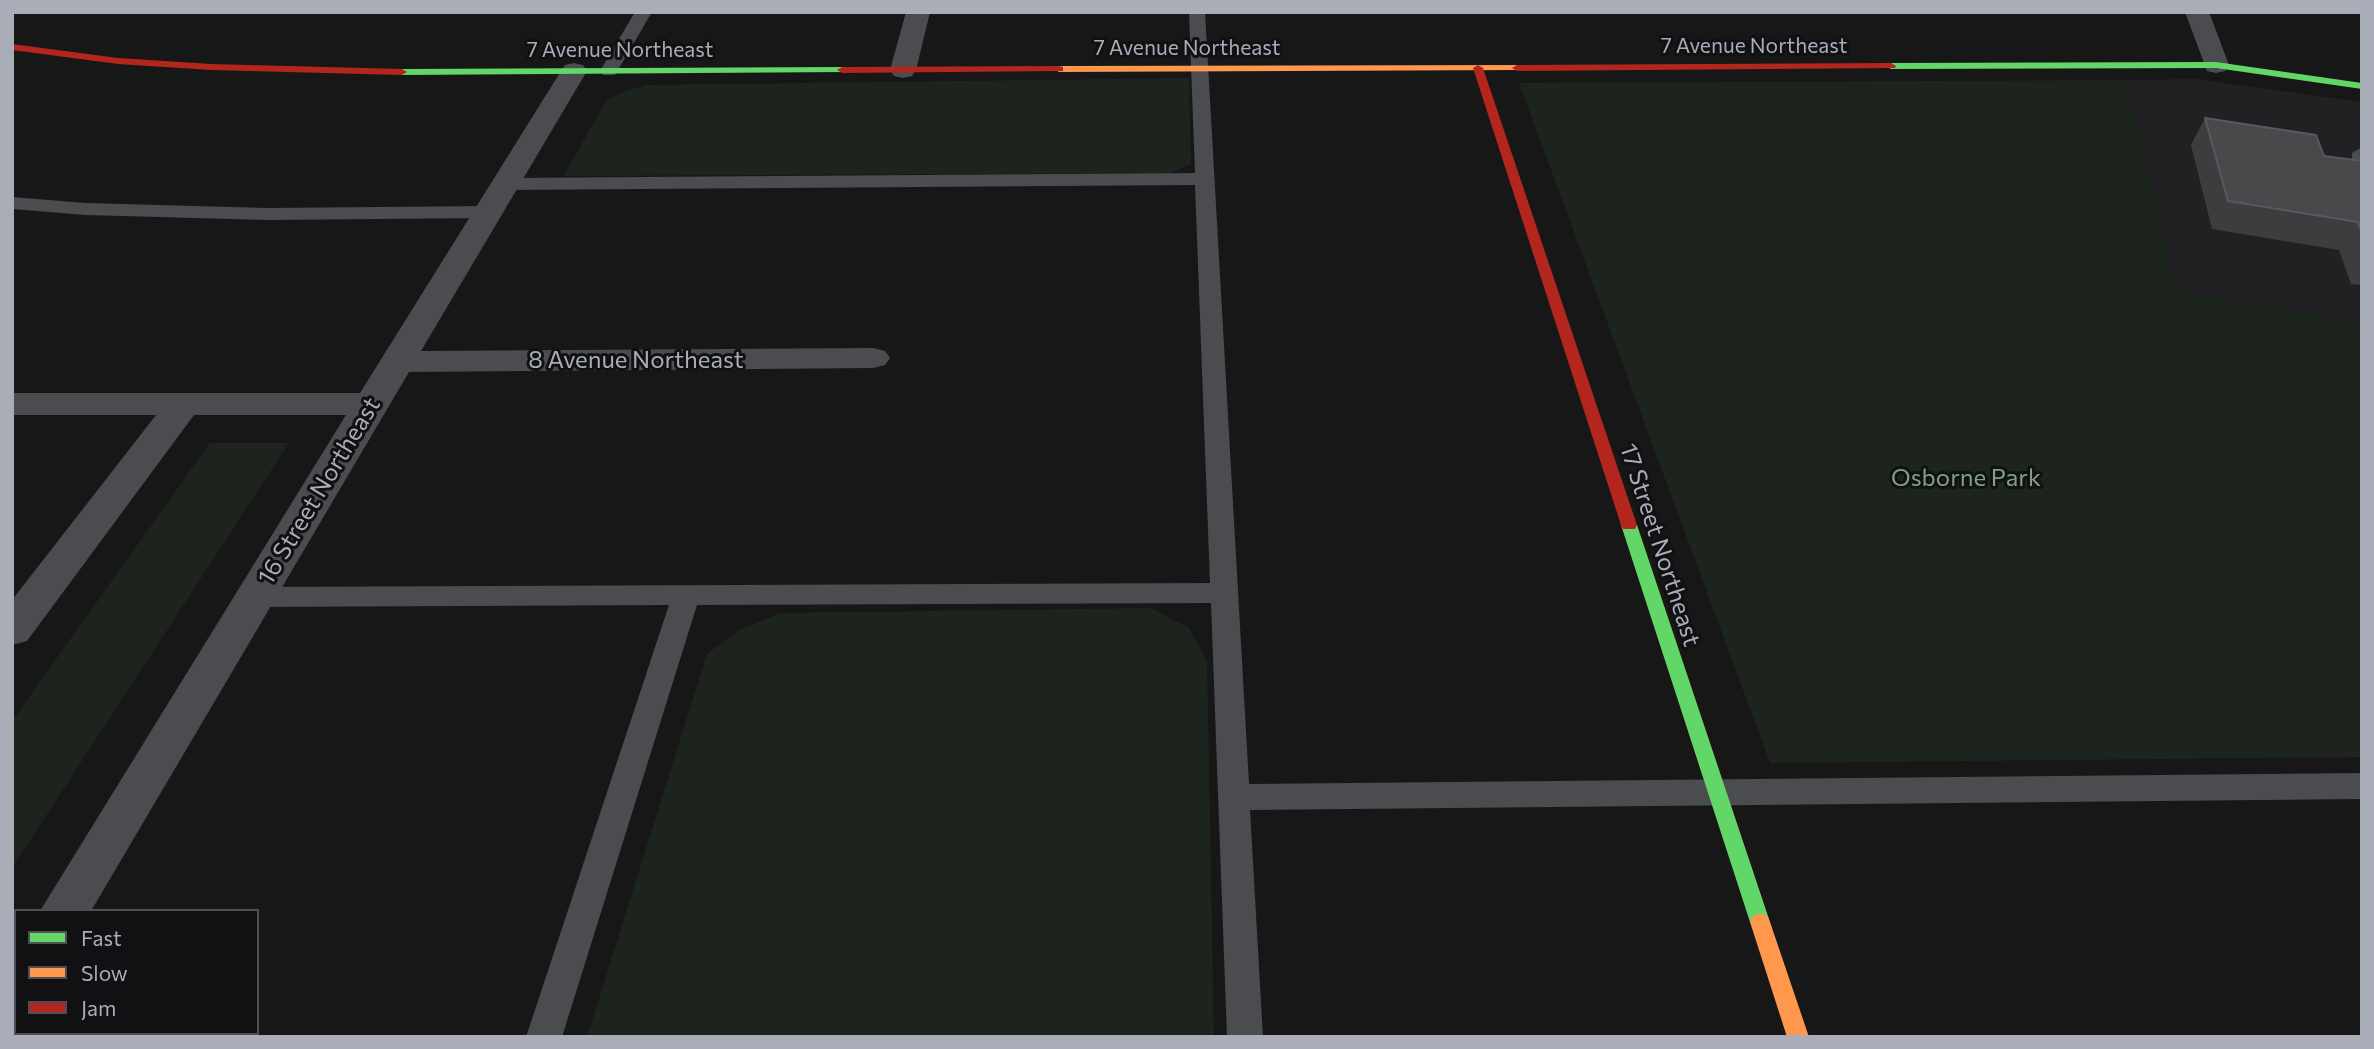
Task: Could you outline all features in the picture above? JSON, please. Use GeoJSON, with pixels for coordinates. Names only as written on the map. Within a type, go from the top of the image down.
{"type":"FeatureCollection","features":[{"type":"Feature","properties":{"kind":"street"},"geometry":{"type":"LineString","coordinates":[[904,70],[918,12]]}},
{"type":"Feature","properties":{"kind":"street"},"geometry":{"type":"LineString","coordinates":[[2197,12],[2216,65]]}},
{"type":"Feature","properties":{"kind":"street","name":"7 Avenue Northeast"},"geometry":{"type":"LineString","coordinates":[[12,47],[118,61],[347,72],[2216,65],[2362,86]]}},
{"type":"Feature","properties":{"kind":"street","name":"17 Street Northeast"},"geometry":{"type":"LineString","coordinates":[[1478,68],[1798,1037]]}},
{"type":"Feature","properties":{"kind":"street","name":"16 Street Northeast"},"geometry":{"type":"LineString","coordinates":[[65,909],[497,198],[592,71]]}},
{"type":"Feature","properties":{"kind":"street","name":"8 Avenue Northeast"},"geometry":{"type":"LineString","coordinates":[[398,362],[873,358]]}},
{"type":"Feature","properties":{"kind":"street"},"geometry":{"type":"LineString","coordinates":[[12,404],[372,404]]}},
{"type":"Feature","properties":{"kind":"street"},"geometry":{"type":"LineString","coordinates":[[12,630],[182,406]]}},
{"type":"Feature","properties":{"kind":"lane"},"geometry":{"type":"LineString","coordinates":[[592,71],[644,12]]}},
{"type":"Feature","properties":{"kind":"lane"},"geometry":{"type":"LineString","coordinates":[[1197,12],[1245,1037]]}},
{"type":"Feature","properties":{"kind":"lane"},"geometry":{"type":"LineString","coordinates":[[2362,153],[2362,162]]}},
{"type":"Feature","properties":{"kind":"lane"},"geometry":{"type":"LineString","coordinates":[[12,203],[85,209],[267,214],[497,198],[1204,179]]}},
{"type":"Feature","properties":{"kind":"lane"},"geometry":{"type":"LineString","coordinates":[[254,597],[1224,593]]}},
{"type":"Feature","properties":{"kind":"lane"},"geometry":{"type":"LineString","coordinates":[[544,1037],[686,596]]}},
{"type":"Feature","properties":{"kind":"lane"},"geometry":{"type":"LineString","coordinates":[[1234,797],[2362,786]]}},
{"type":"Feature","properties":{"kind":"shaded area"},"geometry":{"type":"Polygon","coordinates":[[[2195,79],[2362,102],[2362,323],[2176,290],[2128,80],[2195,79]]]}},
{"type":"Feature","properties":{"kind":"green space"},"geometry":{"type":"Polygon","coordinates":[[[1189,78],[1191,164],[1171,173],[563,176],[607,100],[625,91],[648,85],[1189,78]]]}},
{"type":"Feature","properties":{"kind":"green space","name":"Osborne Park"},"geometry":{"type":"Polygon","coordinates":[[[2128,80],[2176,290],[2362,323],[2362,757],[1770,763],[1519,83],[2128,80]]]}},
{"type":"Feature","properties":{"kind":"green space"},"geometry":{"type":"Polygon","coordinates":[[[210,443],[289,443],[12,868],[12,721],[210,443]]]}},
{"type":"Feature","properties":{"kind":"green space"},"geometry":{"type":"Polygon","coordinates":[[[1151,608],[1189,628],[1207,660],[1214,1037],[587,1037],[707,654],[738,631],[780,613],[1151,608]]]}},
{"type":"Feature","properties":{"kind":"building"},"geometry":{"type":"Polygon","coordinates":[[[2205,118],[2316,135],[2324,156],[2362,161],[2362,233],[2358,222],[2228,201],[2205,118]]]}},
{"type":"Feature","properties":{"kind":"traffic: fast"},"geometry":{"type":"LineString","coordinates":[[1891,66],[2216,65],[2362,86]]}},
{"type":"Feature","properties":{"kind":"traffic: fast"},"geometry":{"type":"LineString","coordinates":[[402,72],[842,70]]}},
{"type":"Feature","properties":{"kind":"traffic: fast"},"geometry":{"type":"LineString","coordinates":[[1629,525],[1760,922]]}},
{"type":"Feature","properties":{"kind":"traffic: slow"},"geometry":{"type":"LineString","coordinates":[[1059,69],[1517,68]]}},
{"type":"Feature","properties":{"kind":"traffic: slow"},"geometry":{"type":"LineString","coordinates":[[1760,922],[1798,1037]]}},
{"type":"Feature","properties":{"kind":"traffic: jam"},"geometry":{"type":"LineString","coordinates":[[12,47],[118,61],[211,67],[402,72]]}},
{"type":"Feature","properties":{"kind":"traffic: jam"},"geometry":{"type":"LineString","coordinates":[[1517,68],[1891,66]]}},
{"type":"Feature","properties":{"kind":"traffic: jam"},"geometry":{"type":"LineString","coordinates":[[1478,68],[1629,525]]}},
{"type":"Feature","properties":{"kind":"traffic: jam"},"geometry":{"type":"LineString","coordinates":[[842,70],[1059,69]]}}]}
